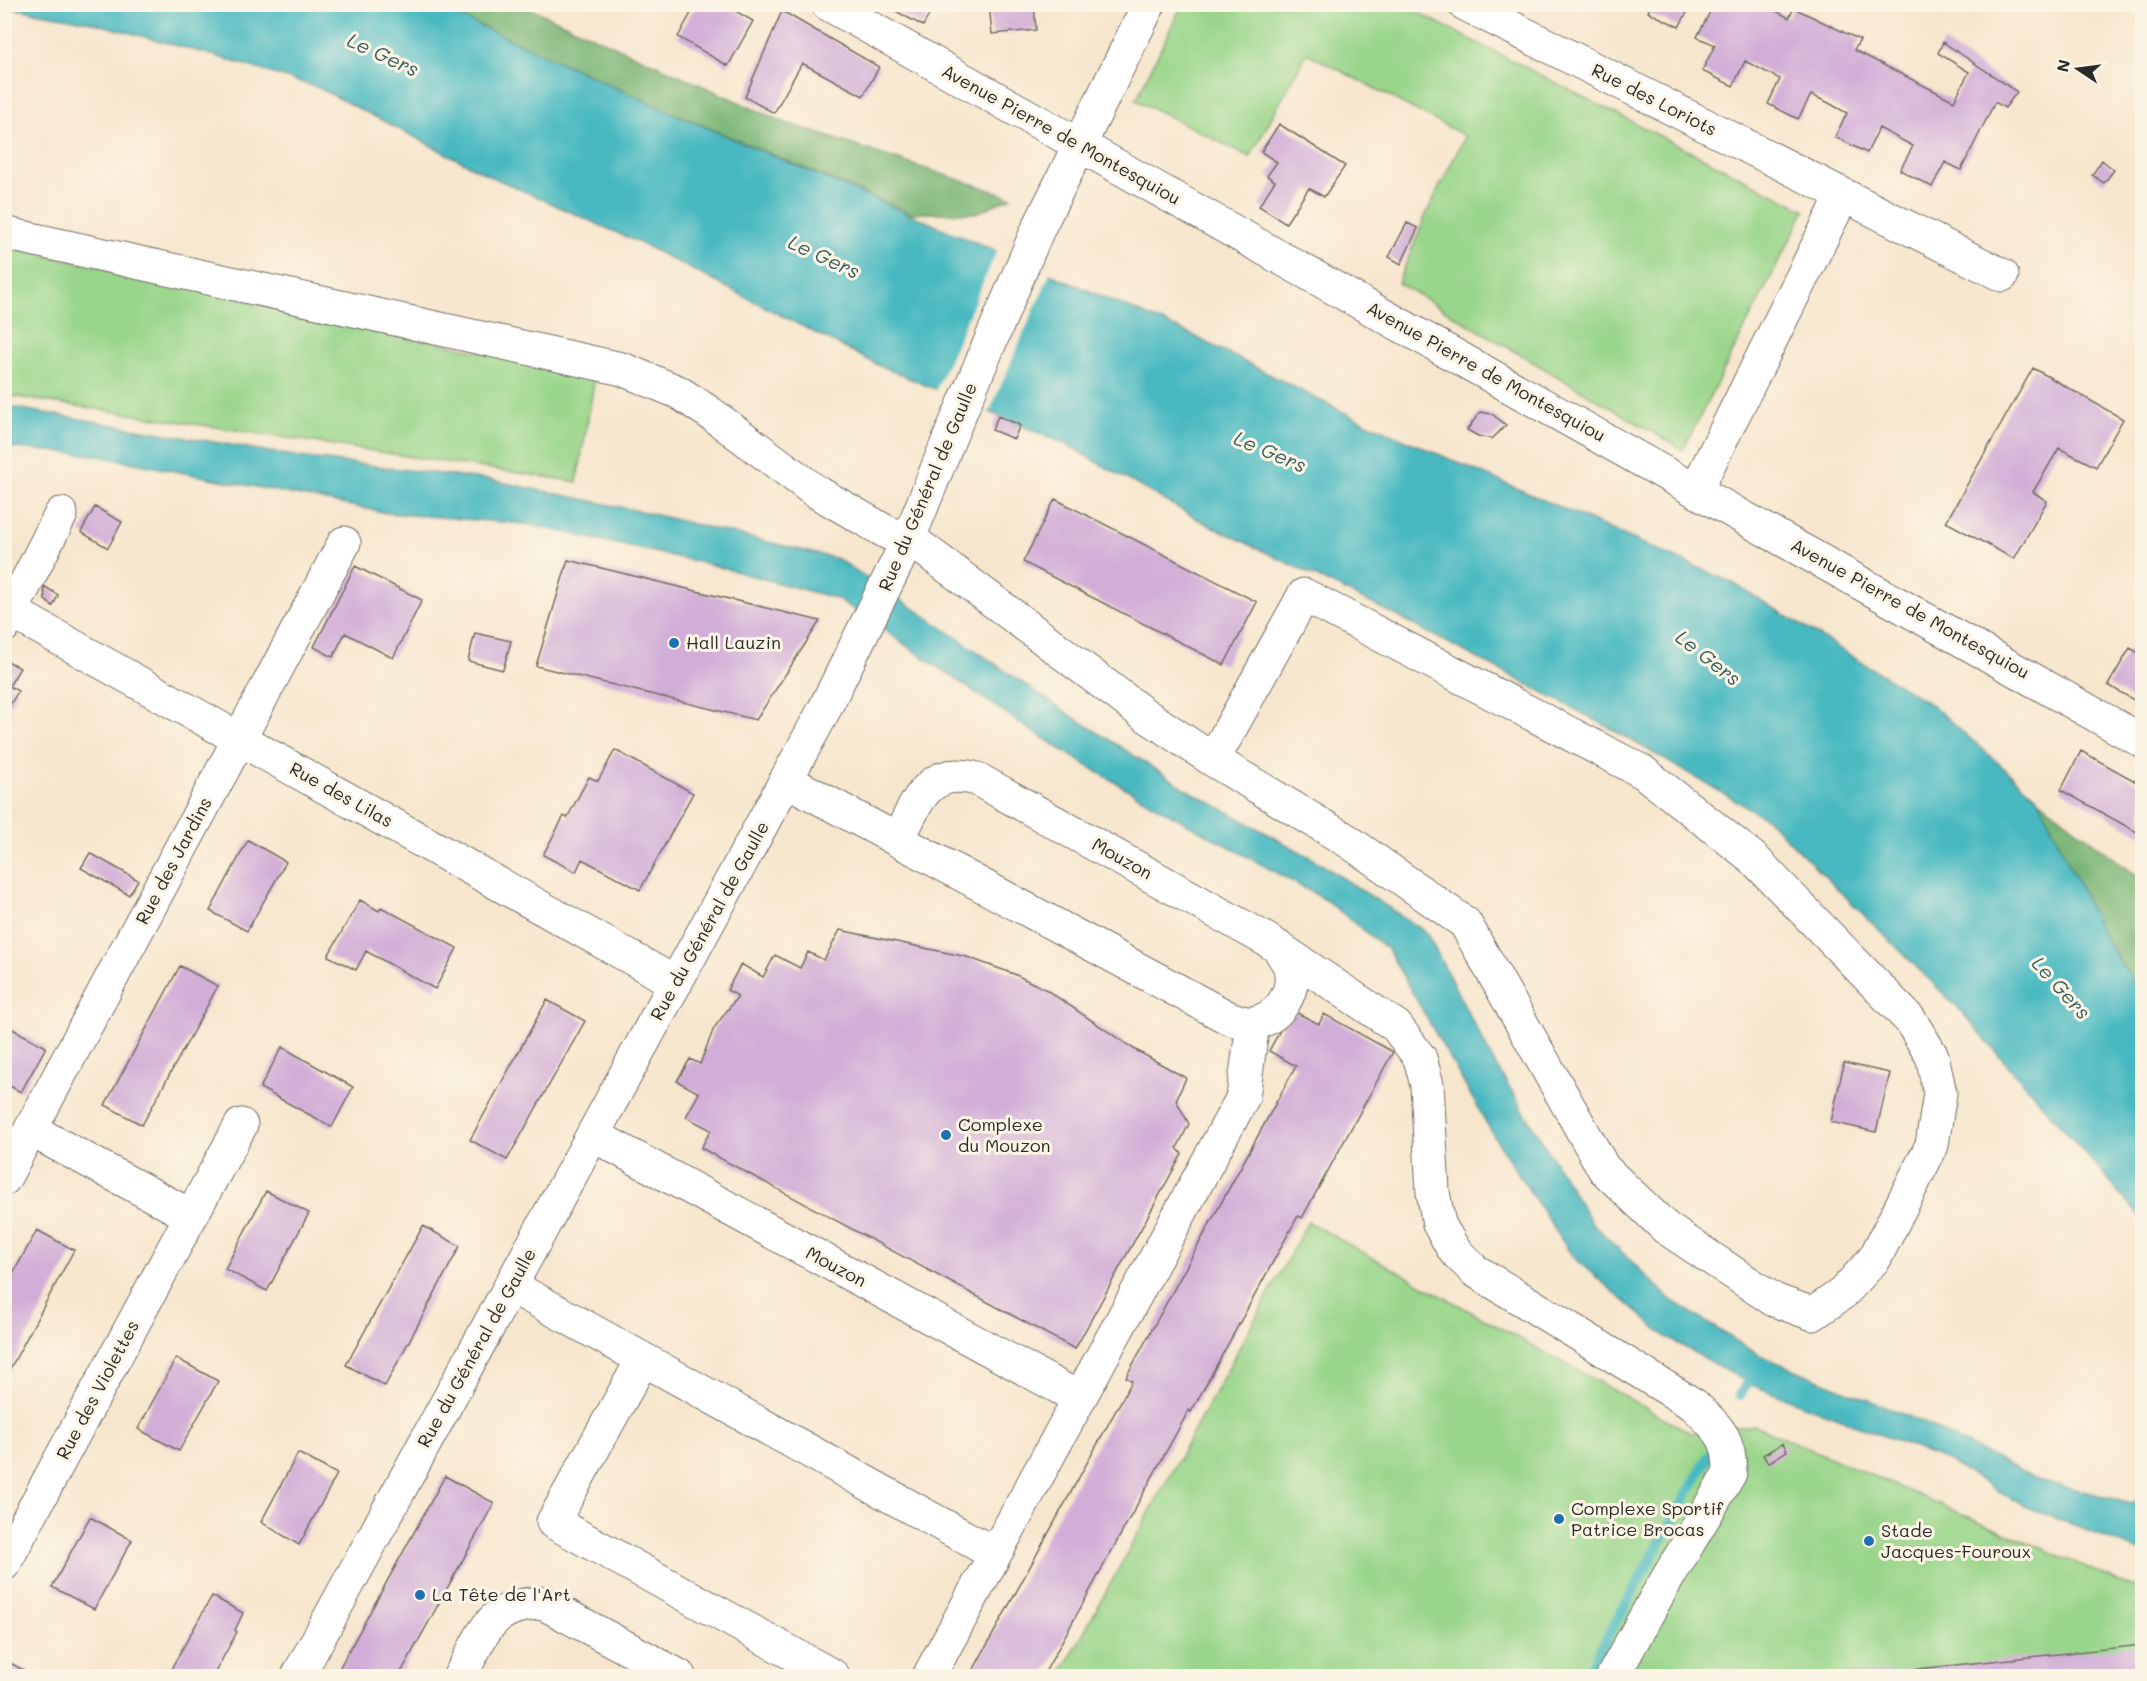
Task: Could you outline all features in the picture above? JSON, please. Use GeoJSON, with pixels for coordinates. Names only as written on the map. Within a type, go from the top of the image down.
{"type":"FeatureCollection","features":[{"type":"Feature","properties":{"kind":"street","name":"Avenue Pierre de Montesquiou"},"geometry":{"type":"LineString","coordinates":[[828,4],[2142,741]]}},
{"type":"Feature","properties":{"kind":"street","name":"Rue du Général de Gaulle"},"geometry":{"type":"LineString","coordinates":[[298,1677],[786,780],[851,656],[904,550],[1038,229],[1149,4]]}},
{"type":"Feature","properties":{"kind":"street","name":"Rue des Loriots"},"geometry":{"type":"LineString","coordinates":[[1465,4],[2002,275]]}},
{"type":"Feature","properties":{"kind":"street"},"geometry":{"type":"LineString","coordinates":[[1696,490],[1843,195]]}},
{"type":"Feature","properties":{"kind":"street"},"geometry":{"type":"LineString","coordinates":[[4,233],[622,369],[678,392],[815,491],[888,533],[904,550],[1144,714],[1213,760],[1348,841],[1465,923],[1604,1168],[1666,1228],[1774,1300],[1813,1314],[1843,1293],[1875,1258],[1932,1145],[1940,1093],[1932,1056],[1910,1020],[1753,858],[1643,772],[1304,595],[1213,760]]}},
{"type":"Feature","properties":{"kind":"street"},"geometry":{"type":"LineString","coordinates":[[7,616],[61,514]]}},
{"type":"Feature","properties":{"kind":"street","name":"Rue des Jardins"},"geometry":{"type":"LineString","coordinates":[[4,1179],[344,543]]}},
{"type":"Feature","properties":{"kind":"street","name":"Rue des Lilas"},"geometry":{"type":"LineString","coordinates":[[7,616],[240,739],[676,983]]}},
{"type":"Feature","properties":{"kind":"street","name":"Mouzon"},"geometry":{"type":"LineString","coordinates":[[898,839],[922,795],[933,783],[948,776],[963,775],[977,779],[1278,947],[1396,1026],[1420,1058],[1427,1085],[1433,1192],[1439,1224],[1454,1250],[1474,1270],[1694,1405],[1719,1430],[1730,1452],[1730,1473],[1657,1596],[1613,1677]]}},
{"type":"Feature","properties":{"kind":"street"},"geometry":{"type":"LineString","coordinates":[[786,780],[1240,1022],[1253,1023],[1270,1017],[1282,1007],[1292,985],[1290,966],[1278,947]]}},
{"type":"Feature","properties":{"kind":"street"},"geometry":{"type":"LineString","coordinates":[[928,1677],[1243,1097],[1253,1023]]}},
{"type":"Feature","properties":{"kind":"street","name":"Rue des Violettes"},"geometry":{"type":"LineString","coordinates":[[4,1564],[241,1125]]}},
{"type":"Feature","properties":{"kind":"street"},"geometry":{"type":"LineString","coordinates":[[31,1130],[191,1216]]}},
{"type":"Feature","properties":{"kind":"street","name":"Mouzon"},"geometry":{"type":"LineString","coordinates":[[593,1135],[1079,1398]]}},
{"type":"Feature","properties":{"kind":"street"},"geometry":{"type":"LineString","coordinates":[[511,1286],[995,1554]]}},
{"type":"Feature","properties":{"kind":"street"},"geometry":{"type":"LineString","coordinates":[[643,1359],[553,1522],[833,1677]]}},
{"type":"Feature","properties":{"kind":"street"},"geometry":{"type":"LineString","coordinates":[[460,1677],[492,1620],[510,1608],[524,1604],[543,1603],[679,1677]]}},
{"type":"Feature","properties":{"kind":"green space"},"geometry":{"type":"Polygon","coordinates":[[[435,5],[523,5],[783,122],[1012,197],[976,213],[911,213],[654,105],[435,5]]]}},
{"type":"Feature","properties":{"kind":"green space"},"geometry":{"type":"Polygon","coordinates":[[[1182,5],[1403,5],[1805,210],[1683,450],[1398,283],[1428,210],[1465,136],[1307,53],[1250,157],[1136,100],[1182,5]]]}},
{"type":"Feature","properties":{"kind":"green space"},"geometry":{"type":"Polygon","coordinates":[[[4,246],[595,377],[577,482],[5,395],[4,246]]]}},
{"type":"Feature","properties":{"kind":"green space"},"geometry":{"type":"Polygon","coordinates":[[[2038,799],[2138,877],[2142,884],[2142,995],[2103,936],[2038,799]]]}},
{"type":"Feature","properties":{"kind":"green space","name":"Complexe Sportif Patrice Brocas"},"geometry":{"type":"Polygon","coordinates":[[[1308,1222],[1691,1433],[1754,1425],[2142,1591],[2142,1676],[1060,1676],[1308,1222]]]}},
{"type":"Feature","properties":{"kind":"water","name":"Le Gers"},"geometry":{"type":"Polygon","coordinates":[[[4,5],[435,5],[654,105],[1190,334],[1351,416],[1731,582],[1932,705],[2038,798],[2103,936],[2142,995],[2142,1219],[1958,1008],[1766,818],[1603,724],[1391,613],[1201,521],[1067,445],[878,365],[642,244],[490,176],[319,88],[219,57],[87,21],[4,5]]]}},
{"type":"Feature","properties":{"kind":"water"},"geometry":{"type":"Polygon","coordinates":[[[4,406],[300,457],[491,480],[644,512],[838,559],[1064,711],[1188,790],[1315,860],[1426,932],[1495,1064],[1592,1223],[1671,1300],[1757,1354],[1922,1422],[2039,1480],[2131,1503],[2142,1498],[2142,1552],[2026,1507],[1944,1459],[1752,1385],[1666,1337],[1573,1257],[1498,1143],[1388,950],[1326,900],[1086,765],[838,599],[708,564],[527,524],[387,513],[94,455],[5,447],[4,406]]]}},
{"type":"Feature","properties":{"kind":"pier"},"geometry":{"type":"Polygon","coordinates":[[[998,248],[1051,271],[988,415],[935,392],[998,248]]]}},
{"type":"Feature","properties":{"kind":"building"},"geometry":{"type":"Polygon","coordinates":[[[696,4],[723,4],[753,21],[728,66],[678,37],[696,4]]]}},
{"type":"Feature","properties":{"kind":"building"},"geometry":{"type":"Polygon","coordinates":[[[883,4],[935,4],[923,26],[883,4]]]}},
{"type":"Feature","properties":{"kind":"building"},"geometry":{"type":"Polygon","coordinates":[[[989,4],[1034,4],[1036,30],[992,34],[989,4]]]}},
{"type":"Feature","properties":{"kind":"building"},"geometry":{"type":"Polygon","coordinates":[[[1695,4],[1763,4],[1789,18],[1794,8],[1860,40],[1854,50],[1954,101],[1969,72],[1938,53],[1943,42],[2017,92],[2005,108],[1995,102],[1961,170],[1945,162],[1932,187],[1900,170],[1913,146],[1879,128],[1867,153],[1835,137],[1847,113],[1827,102],[1811,95],[1798,119],[1768,104],[1780,79],[1745,61],[1733,86],[1702,71],[1715,45],[1697,37],[1710,12],[1695,4]]]}},
{"type":"Feature","properties":{"kind":"building"},"geometry":{"type":"Polygon","coordinates":[[[1651,5],[1691,5],[1679,27],[1648,12],[1651,5]]]}},
{"type":"Feature","properties":{"kind":"building"},"geometry":{"type":"Polygon","coordinates":[[[782,11],[879,67],[863,96],[802,63],[774,113],[745,97],[782,11]]]}},
{"type":"Feature","properties":{"kind":"building"},"geometry":{"type":"Polygon","coordinates":[[[1279,124],[1345,166],[1324,197],[1309,188],[1286,223],[1259,206],[1275,181],[1267,176],[1277,162],[1261,152],[1279,124]]]}},
{"type":"Feature","properties":{"kind":"building"},"geometry":{"type":"Polygon","coordinates":[[[2102,160],[2114,170],[2104,183],[2092,175],[2102,160]]]}},
{"type":"Feature","properties":{"kind":"building"},"geometry":{"type":"Polygon","coordinates":[[[1407,223],[1418,228],[1401,264],[1389,257],[1407,223]]]}},
{"type":"Feature","properties":{"kind":"building"},"geometry":{"type":"Polygon","coordinates":[[[2033,368],[2123,419],[2096,467],[2059,448],[2033,492],[2047,501],[2014,559],[1946,522],[2033,368]]]}},
{"type":"Feature","properties":{"kind":"building"},"geometry":{"type":"Polygon","coordinates":[[[1480,412],[1492,414],[1506,425],[1492,439],[1478,436],[1467,430],[1480,412]]]}},
{"type":"Feature","properties":{"kind":"building"},"geometry":{"type":"Polygon","coordinates":[[[998,416],[1020,425],[1014,439],[992,430],[998,416]]]}},
{"type":"Feature","properties":{"kind":"building"},"geometry":{"type":"Polygon","coordinates":[[[1055,499],[1257,602],[1224,665],[1023,562],[1055,499]]]}},
{"type":"Feature","properties":{"kind":"building"},"geometry":{"type":"Polygon","coordinates":[[[95,507],[122,522],[108,548],[81,532],[95,507]]]}},
{"type":"Feature","properties":{"kind":"building","name":"Hall Lauzin"},"geometry":{"type":"Polygon","coordinates":[[[568,560],[820,621],[756,720],[536,666],[568,560]]]}},
{"type":"Feature","properties":{"kind":"building"},"geometry":{"type":"Polygon","coordinates":[[[355,566],[422,600],[393,658],[345,633],[333,657],[314,647],[355,566]]]}},
{"type":"Feature","properties":{"kind":"building"},"geometry":{"type":"Polygon","coordinates":[[[44,586],[58,595],[53,606],[45,600],[44,586]]]}},
{"type":"Feature","properties":{"kind":"building"},"geometry":{"type":"Polygon","coordinates":[[[475,633],[511,641],[503,670],[468,661],[475,633]]]}},
{"type":"Feature","properties":{"kind":"building"},"geometry":{"type":"Polygon","coordinates":[[[2130,648],[2142,655],[2142,705],[2108,685],[2130,648]]]}},
{"type":"Feature","properties":{"kind":"building"},"geometry":{"type":"Polygon","coordinates":[[[4,659],[20,668],[9,686],[18,691],[4,716],[4,659]]]}},
{"type":"Feature","properties":{"kind":"building"},"geometry":{"type":"Polygon","coordinates":[[[615,750],[693,793],[640,890],[582,859],[576,872],[543,855],[564,816],[567,818],[589,777],[598,781],[615,750]]]}},
{"type":"Feature","properties":{"kind":"building"},"geometry":{"type":"Polygon","coordinates":[[[2081,751],[2142,785],[2142,835],[2061,790],[2081,751]]]}},
{"type":"Feature","properties":{"kind":"building"},"geometry":{"type":"Polygon","coordinates":[[[248,840],[286,862],[247,931],[210,911],[248,840]]]}},
{"type":"Feature","properties":{"kind":"building"},"geometry":{"type":"Polygon","coordinates":[[[90,853],[138,880],[129,895],[81,868],[90,853]]]}},
{"type":"Feature","properties":{"kind":"building"},"geometry":{"type":"Polygon","coordinates":[[[360,900],[379,911],[381,907],[457,948],[435,989],[366,951],[356,970],[328,956],[360,900]]]}},
{"type":"Feature","properties":{"kind":"building","name":"Complexe du Mouzon"},"geometry":{"type":"Polygon","coordinates":[[[840,930],[967,957],[1014,974],[1045,989],[1134,1049],[1186,1078],[1176,1100],[1189,1124],[1177,1148],[1182,1154],[1075,1349],[701,1148],[711,1130],[686,1117],[699,1093],[677,1081],[690,1059],[700,1064],[714,1028],[738,996],[727,990],[741,964],[763,977],[775,955],[800,968],[808,952],[824,960],[840,930]]]}},
{"type":"Feature","properties":{"kind":"building"},"geometry":{"type":"Polygon","coordinates":[[[180,966],[218,986],[142,1125],[105,1105],[180,966]]]}},
{"type":"Feature","properties":{"kind":"building"},"geometry":{"type":"Polygon","coordinates":[[[547,1000],[585,1021],[507,1160],[470,1140],[547,1000]]]}},
{"type":"Feature","properties":{"kind":"building"},"geometry":{"type":"Polygon","coordinates":[[[1291,1010],[1319,1024],[1324,1014],[1393,1052],[1302,1218],[1298,1216],[1191,1412],[1189,1410],[1043,1676],[970,1676],[1132,1381],[1126,1377],[1296,1066],[1269,1051],[1291,1010]]]}},
{"type":"Feature","properties":{"kind":"building"},"geometry":{"type":"Polygon","coordinates":[[[5,1025],[46,1047],[21,1092],[4,1083],[5,1025]]]}},
{"type":"Feature","properties":{"kind":"building"},"geometry":{"type":"Polygon","coordinates":[[[282,1047],[353,1087],[332,1127],[260,1088],[282,1047]]]}},
{"type":"Feature","properties":{"kind":"building"},"geometry":{"type":"Polygon","coordinates":[[[1844,1063],[1890,1073],[1876,1132],[1831,1122],[1844,1063]]]}},
{"type":"Feature","properties":{"kind":"building"},"geometry":{"type":"Polygon","coordinates":[[[266,1191],[309,1213],[267,1291],[225,1269],[266,1191]]]}},
{"type":"Feature","properties":{"kind":"building"},"geometry":{"type":"Polygon","coordinates":[[[423,1226],[460,1246],[385,1386],[346,1365],[423,1226]]]}},
{"type":"Feature","properties":{"kind":"building"},"geometry":{"type":"Polygon","coordinates":[[[37,1230],[74,1250],[4,1380],[4,1290],[37,1230]]]}},
{"type":"Feature","properties":{"kind":"building"},"geometry":{"type":"Polygon","coordinates":[[[176,1358],[218,1381],[179,1451],[138,1429],[176,1358]]]}},
{"type":"Feature","properties":{"kind":"building"},"geometry":{"type":"Polygon","coordinates":[[[1783,1443],[1787,1451],[1768,1463],[1763,1455],[1783,1443]]]}},
{"type":"Feature","properties":{"kind":"building"},"geometry":{"type":"Polygon","coordinates":[[[298,1453],[337,1474],[299,1545],[261,1522],[298,1453]]]}},
{"type":"Feature","properties":{"kind":"building"},"geometry":{"type":"Polygon","coordinates":[[[445,1476],[494,1503],[399,1676],[335,1676],[445,1476]]]}},
{"type":"Feature","properties":{"kind":"building"},"geometry":{"type":"Polygon","coordinates":[[[90,1517],[132,1540],[94,1609],[52,1587],[90,1517]]]}},
{"type":"Feature","properties":{"kind":"building"},"geometry":{"type":"Polygon","coordinates":[[[212,1596],[243,1613],[235,1630],[237,1632],[213,1676],[167,1676],[212,1596]]]}},
{"type":"Feature","properties":{"kind":"building"},"geometry":{"type":"Polygon","coordinates":[[[2142,1645],[2142,1676],[1863,1676],[1863,1675],[2142,1645]]]}},
{"type":"Feature","properties":{"kind":"building"},"geometry":{"type":"Polygon","coordinates":[[[10,1663],[35,1676],[4,1676],[10,1663]]]}},
{"type":"Feature","properties":{"kind":"waterway"},"geometry":{"type":"LineString","coordinates":[[1740,1395],[1753,1371]]}},
{"type":"Feature","properties":{"kind":"waterway"},"geometry":{"type":"LineString","coordinates":[[1586,1675],[1709,1455]]}},
{"type":"Feature","properties":{"kind":"place","name":"Hall Lauzin"},"geometry":{"type":"Point","coordinates":[674,643]}},
{"type":"Feature","properties":{"kind":"place","name":"Complexe du Mouzon"},"geometry":{"type":"Point","coordinates":[946,1135]}},
{"type":"Feature","properties":{"kind":"place","name":"Complexe Sportif Patrice Brocas"},"geometry":{"type":"Point","coordinates":[1559,1519]}},
{"type":"Feature","properties":{"kind":"place","name":"Stade Jacques-Fouroux"},"geometry":{"type":"Point","coordinates":[1869,1541]}},
{"type":"Feature","properties":{"kind":"place","name":"La Tête de l'Art"},"geometry":{"type":"Point","coordinates":[420,1595]}}]}
